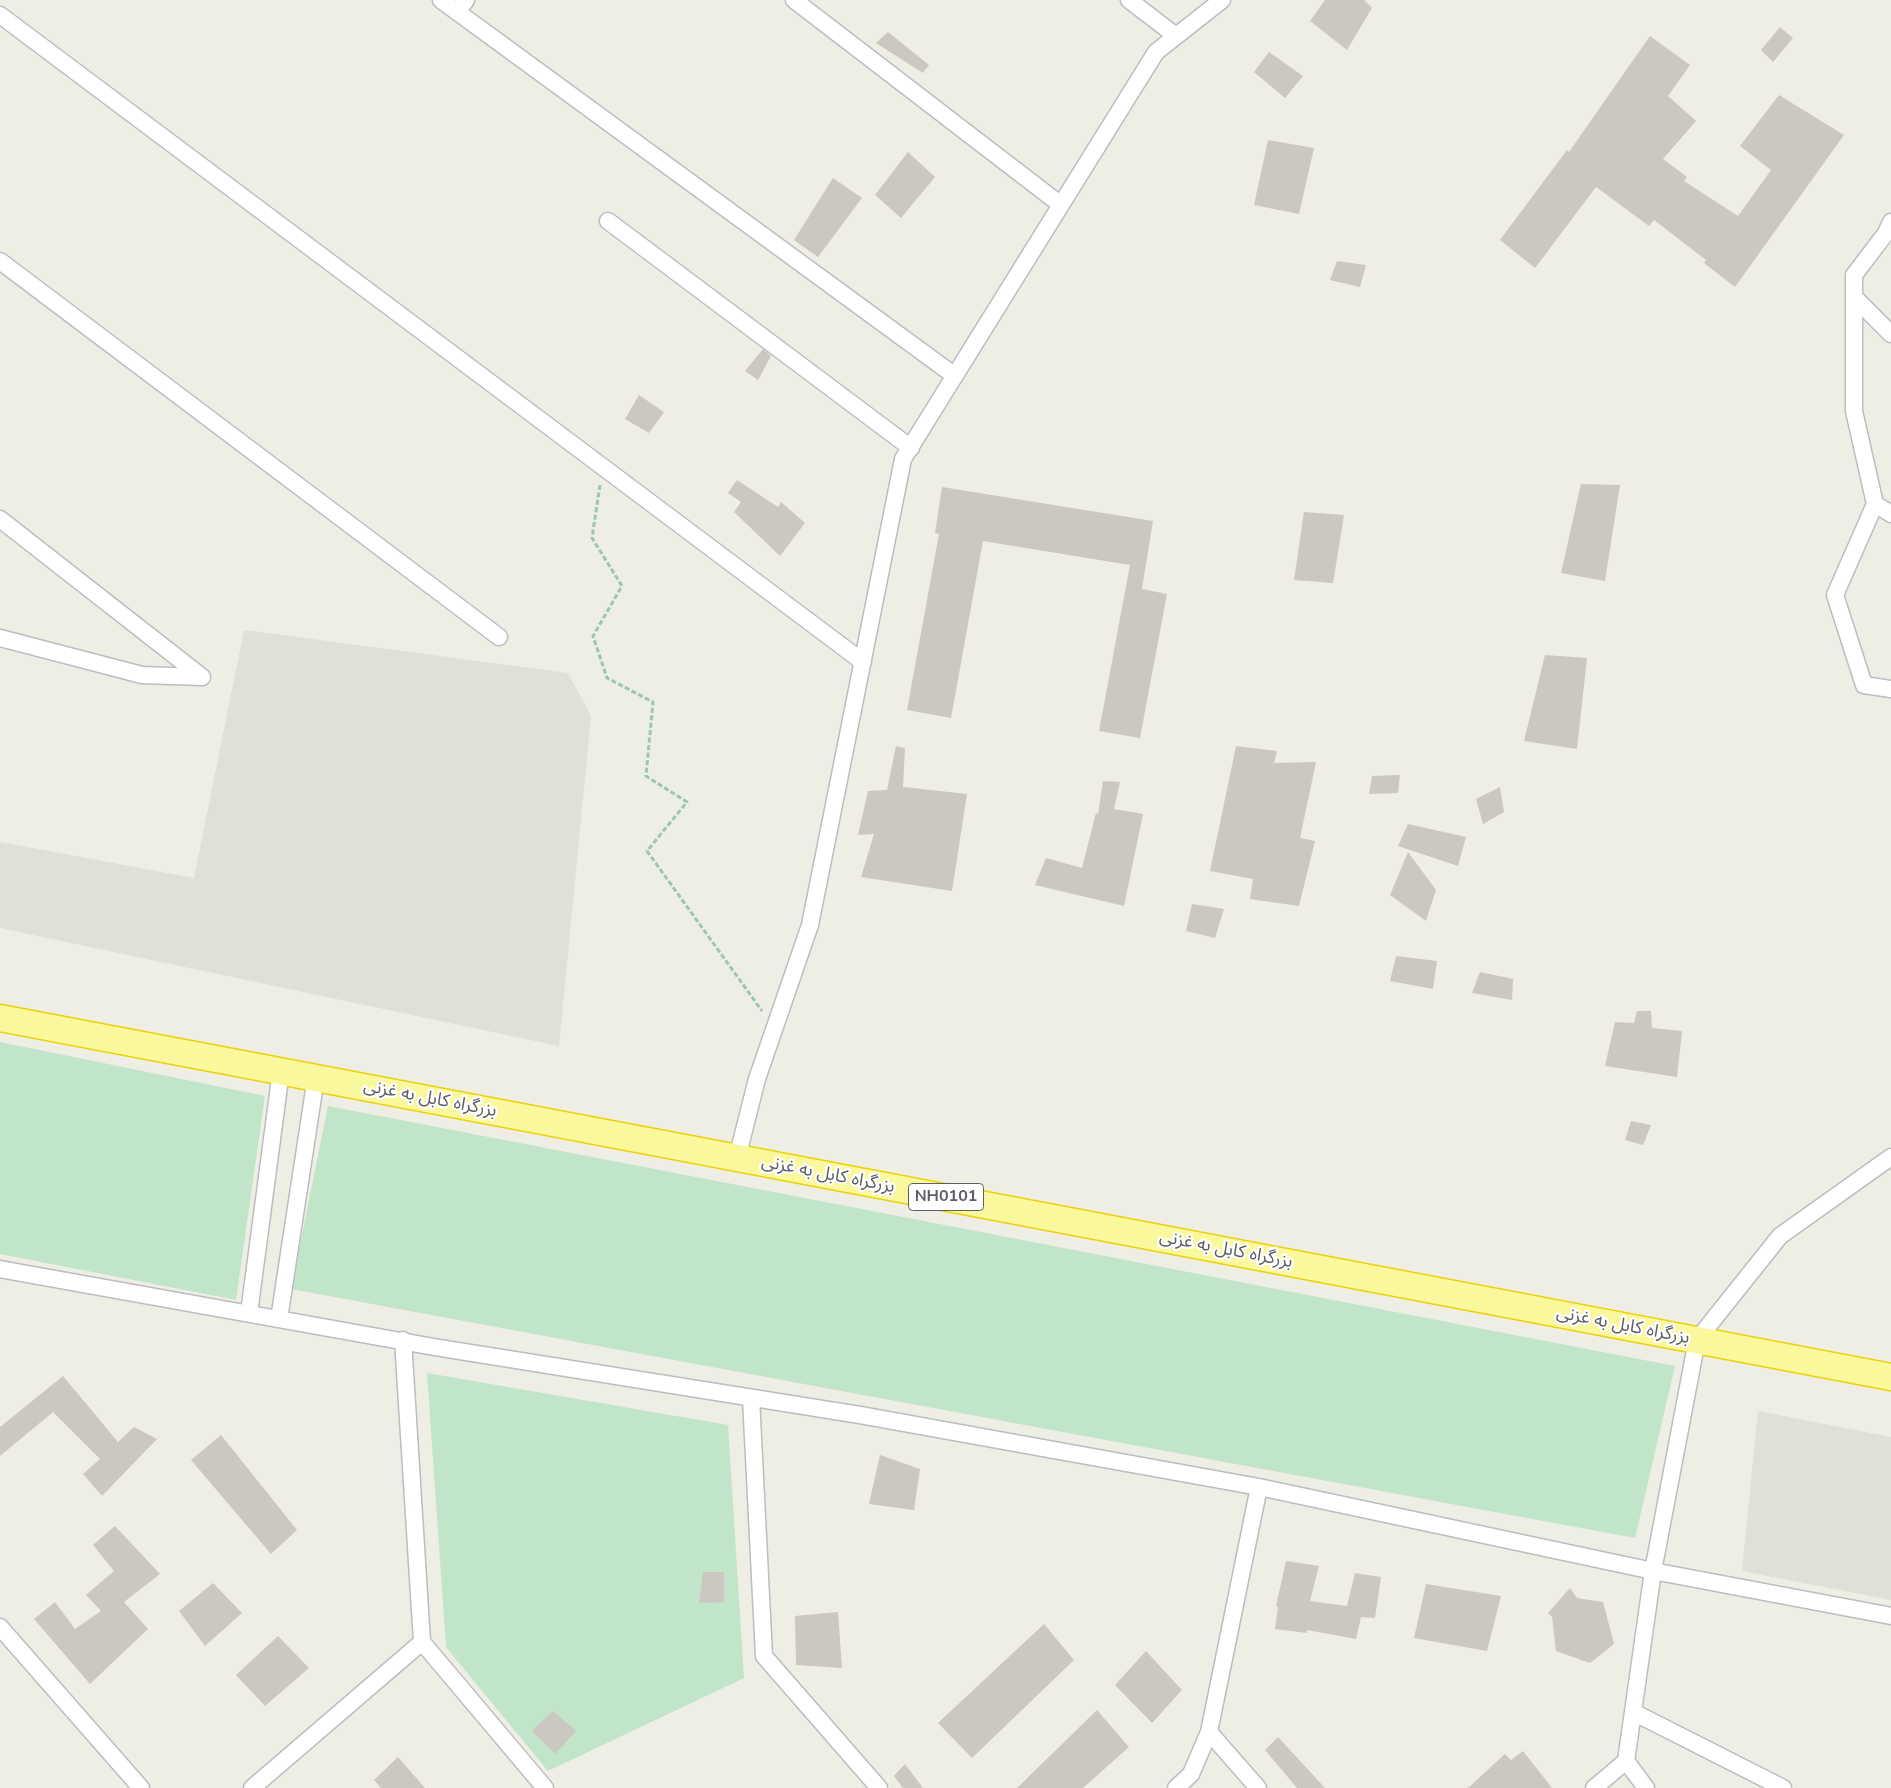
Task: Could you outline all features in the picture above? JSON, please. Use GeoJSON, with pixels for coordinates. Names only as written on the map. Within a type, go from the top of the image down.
{"type":"FeatureCollection","features":[{"type":"Feature","properties":{"kind":"highway","name":"بزرگراه کابل به غزنی"},"geometry":{"type":"LineString","coordinates":[[0,1018],[1891,1377]]}},
{"type":"Feature","properties":{"kind":"street"},"geometry":{"type":"LineString","coordinates":[[440,0],[462,6],[955,376]]}},
{"type":"Feature","properties":{"kind":"street"},"geometry":{"type":"LineString","coordinates":[[794,0],[1061,205]]}},
{"type":"Feature","properties":{"kind":"street"},"geometry":{"type":"LineString","coordinates":[[1129,0],[1176,36]]}},
{"type":"Feature","properties":{"kind":"street"},"geometry":{"type":"LineString","coordinates":[[737,1158],[757,1079],[810,925],[904,459],[1156,52],[1222,0]]}},
{"type":"Feature","properties":{"kind":"street"},"geometry":{"type":"LineString","coordinates":[[0,15],[863,662]]}},
{"type":"Feature","properties":{"kind":"street"},"geometry":{"type":"LineString","coordinates":[[608,221],[910,448]]}},
{"type":"Feature","properties":{"kind":"street"},"geometry":{"type":"LineString","coordinates":[[1891,222],[1886,233],[1854,275],[1854,411],[1875,504],[1835,595],[1864,685],[1891,689]]}},
{"type":"Feature","properties":{"kind":"street"},"geometry":{"type":"LineString","coordinates":[[0,261],[500,636]]}},
{"type":"Feature","properties":{"kind":"street"},"geometry":{"type":"LineString","coordinates":[[1854,297],[1891,334]]}},
{"type":"Feature","properties":{"kind":"street"},"geometry":{"type":"LineString","coordinates":[[1875,504],[1891,514]]}},
{"type":"Feature","properties":{"kind":"street"},"geometry":{"type":"LineString","coordinates":[[0,520],[202,677],[142,675],[0,638]]}},
{"type":"Feature","properties":{"kind":"street"},"geometry":{"type":"LineString","coordinates":[[249,1314],[281,1071]]}},
{"type":"Feature","properties":{"kind":"street"},"geometry":{"type":"LineString","coordinates":[[279,1319],[316,1077]]}},
{"type":"Feature","properties":{"kind":"street"},"geometry":{"type":"LineString","coordinates":[[1594,1788],[1626,1761],[1653,1571],[1697,1340],[1780,1236],[1891,1157]]}},
{"type":"Feature","properties":{"kind":"street"},"geometry":{"type":"LineString","coordinates":[[0,1269],[403,1340],[444,1349],[860,1415],[1259,1488],[1653,1571],[1891,1616]]}},
{"type":"Feature","properties":{"kind":"street"},"geometry":{"type":"LineString","coordinates":[[403,1340],[422,1642],[545,1788]]}},
{"type":"Feature","properties":{"kind":"street"},"geometry":{"type":"LineString","coordinates":[[751,1398],[764,1656],[879,1788]]}},
{"type":"Feature","properties":{"kind":"street"},"geometry":{"type":"LineString","coordinates":[[1176,1788],[1191,1774],[1209,1732],[1259,1488]]}},
{"type":"Feature","properties":{"kind":"street"},"geometry":{"type":"LineString","coordinates":[[0,1627],[141,1788]]}},
{"type":"Feature","properties":{"kind":"street"},"geometry":{"type":"LineString","coordinates":[[252,1788],[422,1642]]}},
{"type":"Feature","properties":{"kind":"street"},"geometry":{"type":"LineString","coordinates":[[1633,1712],[1783,1788]]}},
{"type":"Feature","properties":{"kind":"street"},"geometry":{"type":"LineString","coordinates":[[1209,1732],[1258,1788]]}},
{"type":"Feature","properties":{"kind":"street"},"geometry":{"type":"LineString","coordinates":[[1626,1761],[1646,1788]]}},
{"type":"Feature","properties":{"kind":"path"},"geometry":{"type":"LineString","coordinates":[[602,467],[592,538],[622,586],[593,636],[607,678],[653,702],[646,776],[688,802],[647,851],[774,1028]]}},
{"type":"Feature","properties":{"kind":"shaded area"},"geometry":{"type":"Polygon","coordinates":[[[244,630],[568,673],[591,716],[559,1046],[0,928],[0,842],[194,878],[244,630]]]}},
{"type":"Feature","properties":{"kind":"shaded area"},"geometry":{"type":"Polygon","coordinates":[[[1758,1411],[1891,1437],[1891,1600],[1742,1571],[1758,1411]]]}},
{"type":"Feature","properties":{"kind":"green space"},"geometry":{"type":"Polygon","coordinates":[[[0,1042],[265,1096],[236,1300],[0,1254],[0,1042]]]}},
{"type":"Feature","properties":{"kind":"green space"},"geometry":{"type":"Polygon","coordinates":[[[328,1106],[1675,1366],[1635,1538],[291,1289],[328,1106]]]}},
{"type":"Feature","properties":{"kind":"green space"},"geometry":{"type":"Polygon","coordinates":[[[427,1373],[728,1425],[744,1678],[548,1771],[446,1647],[427,1373]]]}},
{"type":"Feature","properties":{"kind":"building"},"geometry":{"type":"Polygon","coordinates":[[[1325,0],[1364,0],[1372,8],[1347,50],[1310,21],[1325,0]]]}},
{"type":"Feature","properties":{"kind":"building"},"geometry":{"type":"Polygon","coordinates":[[[1780,27],[1793,38],[1773,62],[1761,50],[1780,27]]]}},
{"type":"Feature","properties":{"kind":"building"},"geometry":{"type":"Polygon","coordinates":[[[888,32],[929,65],[923,73],[876,43],[888,32]]]}},
{"type":"Feature","properties":{"kind":"building"},"geometry":{"type":"Polygon","coordinates":[[[1650,36],[1690,65],[1668,96],[1696,121],[1663,159],[1687,177],[1684,181],[1738,216],[1771,170],[1740,146],[1779,95],[1844,135],[1735,287],[1704,263],[1706,260],[1654,220],[1649,226],[1596,187],[1535,268],[1500,240],[1567,150],[1569,152],[1650,36]]]}},
{"type":"Feature","properties":{"kind":"building"},"geometry":{"type":"Polygon","coordinates":[[[1269,52],[1303,76],[1285,98],[1254,72],[1269,52]]]}},
{"type":"Feature","properties":{"kind":"building"},"geometry":{"type":"Polygon","coordinates":[[[1268,140],[1314,148],[1299,214],[1254,205],[1268,140]]]}},
{"type":"Feature","properties":{"kind":"building"},"geometry":{"type":"Polygon","coordinates":[[[908,152],[935,177],[901,218],[875,195],[908,152]]]}},
{"type":"Feature","properties":{"kind":"building"},"geometry":{"type":"Polygon","coordinates":[[[833,178],[862,198],[818,257],[794,240],[833,178]]]}},
{"type":"Feature","properties":{"kind":"building"},"geometry":{"type":"Polygon","coordinates":[[[1337,261],[1366,265],[1360,287],[1330,280],[1337,261]]]}},
{"type":"Feature","properties":{"kind":"building"},"geometry":{"type":"Polygon","coordinates":[[[763,349],[771,356],[758,380],[745,371],[763,349]]]}},
{"type":"Feature","properties":{"kind":"building"},"geometry":{"type":"Polygon","coordinates":[[[639,395],[664,412],[649,433],[625,419],[639,395]]]}},
{"type":"Feature","properties":{"kind":"building"},"geometry":{"type":"Polygon","coordinates":[[[737,480],[778,507],[781,502],[805,523],[780,556],[734,512],[741,502],[728,493],[737,480]]]}},
{"type":"Feature","properties":{"kind":"building"},"geometry":{"type":"Polygon","coordinates":[[[1581,484],[1620,485],[1605,581],[1561,573],[1581,484]]]}},
{"type":"Feature","properties":{"kind":"building"},"geometry":{"type":"Polygon","coordinates":[[[942,487],[1153,521],[1142,589],[1167,594],[1140,738],[1099,731],[1130,565],[983,541],[951,718],[907,710],[939,534],[935,533],[942,487]]]}},
{"type":"Feature","properties":{"kind":"building"},"geometry":{"type":"Polygon","coordinates":[[[1304,512],[1344,515],[1333,583],[1294,580],[1304,512]]]}},
{"type":"Feature","properties":{"kind":"building"},"geometry":{"type":"Polygon","coordinates":[[[1545,655],[1587,658],[1577,749],[1524,741],[1545,655]]]}},
{"type":"Feature","properties":{"kind":"building"},"geometry":{"type":"Polygon","coordinates":[[[896,746],[905,748],[903,787],[967,794],[952,891],[861,877],[874,834],[858,835],[868,791],[887,790],[896,746]]]}},
{"type":"Feature","properties":{"kind":"building"},"geometry":{"type":"Polygon","coordinates":[[[1236,746],[1277,751],[1274,763],[1316,762],[1300,838],[1315,841],[1299,906],[1250,899],[1253,879],[1210,871],[1236,746]]]}},
{"type":"Feature","properties":{"kind":"building"},"geometry":{"type":"Polygon","coordinates":[[[1400,775],[1398,793],[1369,794],[1372,776],[1400,775]]]}},
{"type":"Feature","properties":{"kind":"building"},"geometry":{"type":"Polygon","coordinates":[[[1103,781],[1120,782],[1114,809],[1143,814],[1124,906],[1035,885],[1046,858],[1082,868],[1096,813],[1098,814],[1103,781]]]}},
{"type":"Feature","properties":{"kind":"building"},"geometry":{"type":"Polygon","coordinates":[[[1500,787],[1504,812],[1483,824],[1476,799],[1500,787]]]}},
{"type":"Feature","properties":{"kind":"building"},"geometry":{"type":"Polygon","coordinates":[[[1408,824],[1466,837],[1458,866],[1398,846],[1408,824]]]}},
{"type":"Feature","properties":{"kind":"building"},"geometry":{"type":"Polygon","coordinates":[[[1408,852],[1436,890],[1426,921],[1390,895],[1408,852]]]}},
{"type":"Feature","properties":{"kind":"building"},"geometry":{"type":"Polygon","coordinates":[[[1192,904],[1224,909],[1215,938],[1186,931],[1192,904]]]}},
{"type":"Feature","properties":{"kind":"building"},"geometry":{"type":"Polygon","coordinates":[[[1396,956],[1437,961],[1433,989],[1390,981],[1396,956]]]}},
{"type":"Feature","properties":{"kind":"building"},"geometry":{"type":"Polygon","coordinates":[[[1480,972],[1513,979],[1512,1000],[1472,993],[1480,972]]]}},
{"type":"Feature","properties":{"kind":"building"},"geometry":{"type":"Polygon","coordinates":[[[1637,1011],[1651,1011],[1652,1028],[1682,1031],[1677,1077],[1605,1066],[1615,1022],[1634,1023],[1637,1011]]]}},
{"type":"Feature","properties":{"kind":"building"},"geometry":{"type":"Polygon","coordinates":[[[1631,1121],[1651,1125],[1643,1145],[1625,1140],[1631,1121]]]}},
{"type":"Feature","properties":{"kind":"building"},"geometry":{"type":"Polygon","coordinates":[[[63,1376],[118,1442],[134,1427],[157,1439],[102,1496],[83,1474],[100,1459],[53,1412],[0,1456],[0,1427],[63,1376]]]}},
{"type":"Feature","properties":{"kind":"building"},"geometry":{"type":"Polygon","coordinates":[[[221,1435],[297,1530],[271,1554],[191,1460],[221,1435]]]}},
{"type":"Feature","properties":{"kind":"building"},"geometry":{"type":"Polygon","coordinates":[[[880,1455],[920,1469],[914,1510],[869,1504],[880,1455]]]}},
{"type":"Feature","properties":{"kind":"building"},"geometry":{"type":"Polygon","coordinates":[[[115,1526],[160,1574],[124,1602],[148,1629],[90,1684],[34,1619],[55,1602],[75,1629],[101,1611],[86,1595],[114,1571],[93,1545],[115,1526]]]}},
{"type":"Feature","properties":{"kind":"building"},"geometry":{"type":"Polygon","coordinates":[[[1286,1561],[1319,1566],[1310,1601],[1347,1606],[1355,1573],[1381,1577],[1375,1618],[1361,1617],[1356,1639],[1307,1630],[1307,1633],[1275,1629],[1278,1607],[1276,1606],[1286,1561]]]}},
{"type":"Feature","properties":{"kind":"building"},"geometry":{"type":"Polygon","coordinates":[[[703,1572],[724,1572],[724,1602],[699,1603],[703,1572]]]}},
{"type":"Feature","properties":{"kind":"building"},"geometry":{"type":"Polygon","coordinates":[[[213,1583],[242,1613],[205,1646],[179,1611],[213,1583]]]}},
{"type":"Feature","properties":{"kind":"building"},"geometry":{"type":"Polygon","coordinates":[[[1426,1584],[1501,1596],[1487,1651],[1414,1638],[1426,1584]]]}},
{"type":"Feature","properties":{"kind":"building"},"geometry":{"type":"Polygon","coordinates":[[[1570,1588],[1577,1598],[1603,1602],[1614,1644],[1590,1663],[1556,1651],[1552,1617],[1548,1613],[1570,1588]]]}},
{"type":"Feature","properties":{"kind":"building"},"geometry":{"type":"Polygon","coordinates":[[[838,1612],[842,1668],[796,1665],[795,1616],[838,1612]]]}},
{"type":"Feature","properties":{"kind":"building"},"geometry":{"type":"Polygon","coordinates":[[[1044,1624],[1074,1660],[972,1758],[938,1723],[1044,1624]]]}},
{"type":"Feature","properties":{"kind":"building"},"geometry":{"type":"Polygon","coordinates":[[[278,1636],[309,1668],[265,1706],[236,1675],[278,1636]]]}},
{"type":"Feature","properties":{"kind":"building"},"geometry":{"type":"Polygon","coordinates":[[[1146,1651],[1182,1690],[1152,1723],[1115,1685],[1146,1651]]]}},
{"type":"Feature","properties":{"kind":"building"},"geometry":{"type":"Polygon","coordinates":[[[1097,1710],[1129,1747],[1083,1788],[1017,1788],[1097,1710]]]}},
{"type":"Feature","properties":{"kind":"building"},"geometry":{"type":"Polygon","coordinates":[[[553,1711],[576,1731],[555,1754],[532,1731],[553,1711]]]}},
{"type":"Feature","properties":{"kind":"building"},"geometry":{"type":"Polygon","coordinates":[[[1278,1737],[1325,1788],[1297,1788],[1265,1750],[1278,1737]]]}},
{"type":"Feature","properties":{"kind":"building"},"geometry":{"type":"Polygon","coordinates":[[[1523,1751],[1552,1788],[1468,1788],[1505,1754],[1511,1760],[1523,1751]]]}},
{"type":"Feature","properties":{"kind":"building"},"geometry":{"type":"Polygon","coordinates":[[[398,1757],[425,1788],[381,1788],[374,1780],[398,1757]]]}},
{"type":"Feature","properties":{"kind":"building"},"geometry":{"type":"Polygon","coordinates":[[[905,1764],[923,1788],[903,1788],[894,1776],[905,1764]]]}}]}
